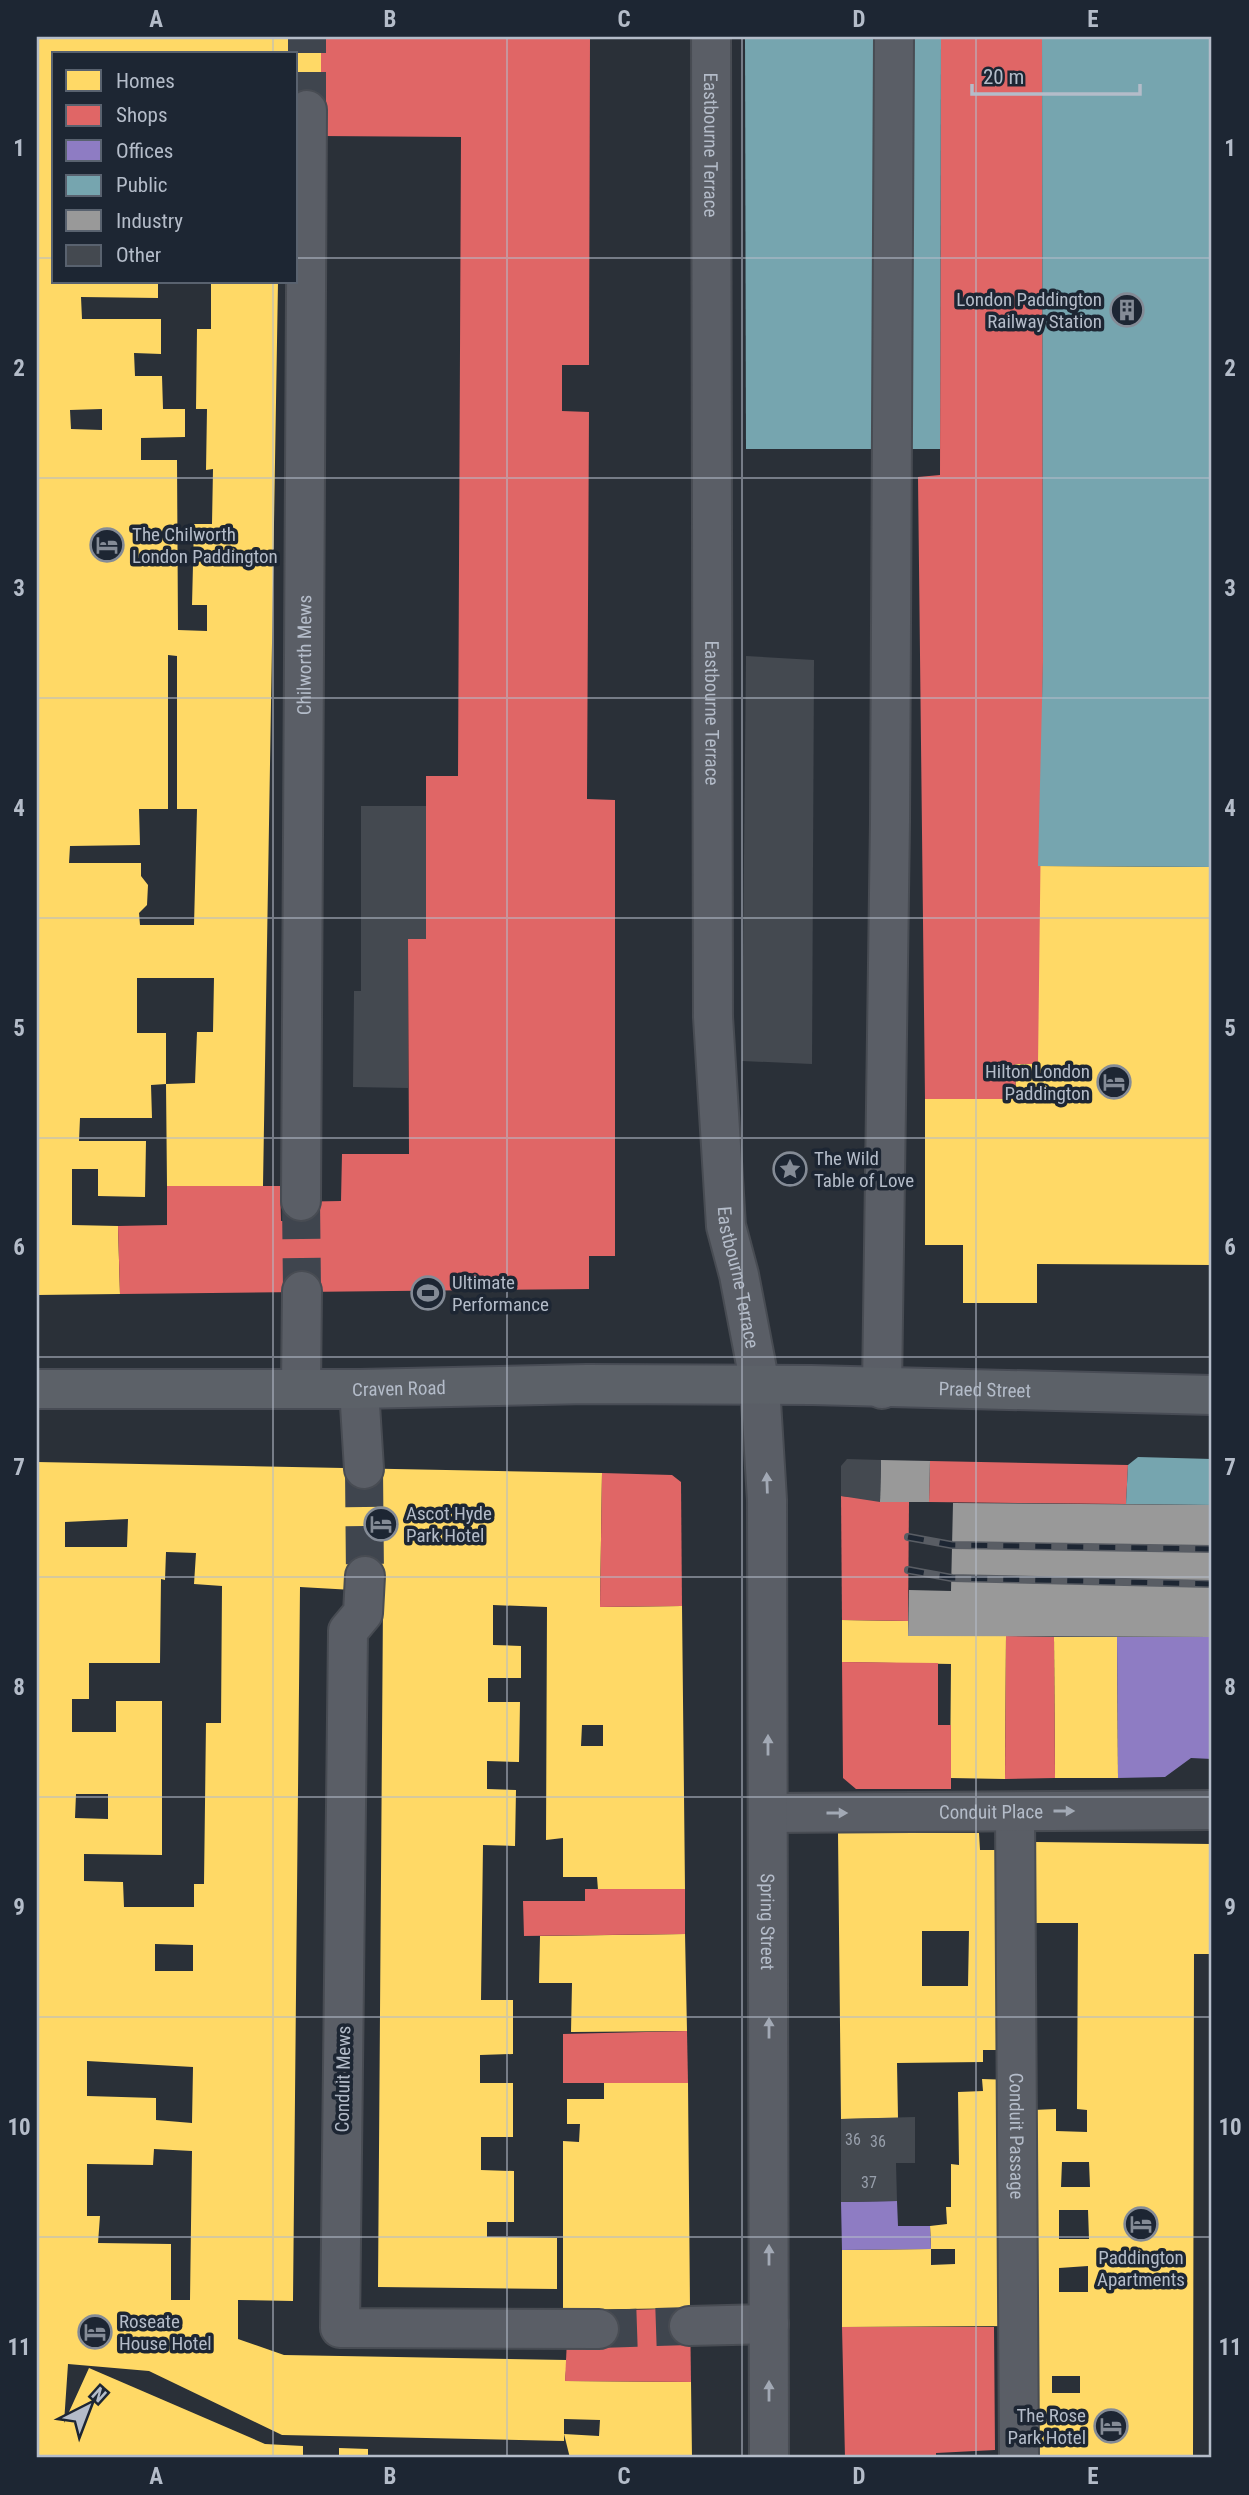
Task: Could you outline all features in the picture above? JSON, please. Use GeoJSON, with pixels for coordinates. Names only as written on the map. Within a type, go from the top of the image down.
{"type":"FeatureCollection","features":[{"type":"Feature","properties":{"kind":"main road","name":"Craven Road"},"geometry":{"type":"LineString","coordinates":[[37,1389],[760,1385]]}},
{"type":"Feature","properties":{"kind":"main road","name":"Praed Street"},"geometry":{"type":"LineString","coordinates":[[760,1385],[1212,1395]]}},
{"type":"Feature","properties":{"kind":"street","name":"Eastbourne Terrace"},"geometry":{"type":"LineString","coordinates":[[710,37],[713,1017],[726,1226],[739,1275],[760,1385]]}},
{"type":"Feature","properties":{"kind":"street"},"geometry":{"type":"LineString","coordinates":[[882,1389],[890,822],[894,37]]}},
{"type":"Feature","properties":{"kind":"street","name":"Chilworth Mews"},"geometry":{"type":"LineString","coordinates":[[301,1201],[307,110]]}},
{"type":"Feature","properties":{"kind":"street"},"geometry":{"type":"LineString","coordinates":[[301,1388],[302,1291]]}},
{"type":"Feature","properties":{"kind":"street","name":"Spring Street"},"geometry":{"type":"LineString","coordinates":[[760,1385],[767,1480],[769,2458]]}},
{"type":"Feature","properties":{"kind":"street"},"geometry":{"type":"LineString","coordinates":[[359,1389],[364,1469]]}},
{"type":"Feature","properties":{"kind":"street","name":"Conduit Mews"},"geometry":{"type":"LineString","coordinates":[[365,1576],[363,1614],[348,1631],[340,2328],[599,2329]]}},
{"type":"Feature","properties":{"kind":"street","name":"Conduit Place"},"geometry":{"type":"LineString","coordinates":[[769,1813],[1212,1810]]}},
{"type":"Feature","properties":{"kind":"street","name":"Conduit Passage"},"geometry":{"type":"LineString","coordinates":[[1015,1812],[1018,2458]]}},
{"type":"Feature","properties":{"kind":"street"},"geometry":{"type":"LineString","coordinates":[[689,2326],[769,2324]]}},
{"type":"Feature","properties":{"kind":"building: Homes"},"geometry":{"type":"Polygon","coordinates":[[[37,37],[321,37],[321,110],[298,109],[298,52],[52,52],[52,284],[158,284],[158,298],[81,297],[82,319],[161,319],[161,354],[134,353],[135,376],[162,376],[163,409],[185,409],[185,437],[141,438],[141,460],[177,460],[178,630],[207,631],[207,605],[192,605],[194,524],[212,524],[213,469],[206,470],[207,409],[196,409],[197,329],[211,329],[211,284],[278,284],[263,1186],[167,1186],[166,1084],[151,1085],[152,1118],[80,1118],[79,1141],[146,1141],[145,1197],[98,1196],[98,1169],[72,1169],[72,1225],[118,1226],[120,1294],[37,1295],[37,37]],[[102,409],[70,410],[71,429],[102,430],[102,409]],[[168,655],[168,809],[139,809],[140,845],[70,846],[69,863],[141,863],[141,876],[148,885],[147,905],[139,913],[140,925],[194,925],[197,809],[177,809],[177,656],[168,655]],[[137,978],[137,1033],[166,1033],[166,1084],[195,1083],[197,1032],[213,1032],[214,978],[137,978]]]}},
{"type":"Feature","properties":{"kind":"building: Homes","name":"Hilton London Paddington"},"geometry":{"type":"Polygon","coordinates":[[[1038,866],[1212,867],[1212,1265],[1037,1264],[1037,1303],[963,1303],[963,1245],[925,1245],[925,1099],[1016,1099],[1015,1064],[1038,1064],[1038,866]]]}},
{"type":"Feature","properties":{"kind":"building: Homes"},"geometry":{"type":"Polygon","coordinates":[[[37,1462],[602,1473],[600,1607],[682,1606],[685,1889],[598,1890],[597,1877],[563,1877],[563,1838],[546,1840],[547,1607],[493,1605],[493,1645],[521,1646],[521,1678],[488,1678],[488,1702],[520,1702],[519,1762],[487,1761],[487,1789],[516,1790],[515,1846],[483,1845],[481,2000],[513,2000],[513,2054],[480,2055],[480,2083],[513,2083],[513,2137],[481,2137],[481,2170],[514,2171],[514,2222],[487,2222],[487,2237],[557,2238],[557,2289],[378,2287],[383,1603],[353,1590],[300,1587],[293,2301],[238,2300],[238,2339],[284,2355],[567,2360],[565,2381],[691,2382],[692,2458],[570,2458],[564,2434],[564,2441],[282,2435],[149,2371],[68,2364],[64,2423],[89,2368],[265,2444],[303,2446],[303,2458],[37,2458],[37,1462]],[[128,1519],[65,1522],[65,1547],[127,1547],[128,1519]],[[166,1552],[165,1580],[161,1579],[160,1663],[89,1663],[89,1699],[72,1699],[72,1732],[116,1732],[116,1701],[162,1701],[162,1855],[84,1854],[84,1881],[123,1882],[124,1907],[194,1907],[194,1884],[204,1884],[206,1723],[221,1723],[222,1586],[194,1584],[196,1553],[166,1552]],[[582,1725],[581,1746],[603,1746],[603,1725],[582,1725]],[[76,1794],[75,1818],[108,1819],[108,1794],[76,1794]],[[155,1944],[155,1971],[193,1971],[193,1945],[155,1944]],[[87,2061],[87,2096],[156,2098],[156,2120],[192,2123],[193,2067],[87,2061]],[[154,2149],[153,2165],[87,2164],[87,2216],[100,2216],[98,2243],[171,2244],[171,2300],[190,2300],[192,2151],[154,2149]],[[564,2419],[564,2434],[599,2436],[600,2420],[564,2419]]]}},
{"type":"Feature","properties":{"kind":"building: Homes"},"geometry":{"type":"Polygon","coordinates":[[[842,1620],[908,1621],[908,1636],[1006,1636],[1005,1779],[950,1778],[951,1664],[842,1662],[842,1620]]]}},
{"type":"Feature","properties":{"kind":"building: Homes"},"geometry":{"type":"Polygon","coordinates":[[[1054,1637],[1117,1637],[1118,1778],[1055,1778],[1054,1637]]]}},
{"type":"Feature","properties":{"kind":"building: Homes"},"geometry":{"type":"Polygon","coordinates":[[[838,1833],[979,1833],[980,1850],[1004,1850],[1004,2050],[983,2050],[983,2062],[897,2063],[898,2118],[841,2119],[838,1833]],[[922,1931],[922,1986],[968,1986],[969,1931],[922,1931]]]}},
{"type":"Feature","properties":{"kind":"building: Homes"},"geometry":{"type":"Polygon","coordinates":[[[1035,1842],[1212,1844],[1212,1954],[1194,1954],[1193,2458],[1030,2458],[1033,2110],[1056,2109],[1056,2131],[1087,2132],[1087,2110],[1077,2109],[1078,1923],[1035,1923],[1035,1842]],[[1062,2162],[1061,2187],[1090,2187],[1089,2162],[1062,2162]],[[1059,2210],[1059,2239],[1089,2239],[1088,2210],[1059,2210]],[[1088,2266],[1059,2268],[1059,2292],[1088,2292],[1088,2266]],[[1052,2376],[1052,2393],[1080,2393],[1080,2376],[1052,2376]]]}},
{"type":"Feature","properties":{"kind":"building: Homes"},"geometry":{"type":"Polygon","coordinates":[[[685,1934],[687,2031],[571,2032],[572,1983],[539,1983],[540,1936],[685,1934]]]}},
{"type":"Feature","properties":{"kind":"building: Homes"},"geometry":{"type":"Polygon","coordinates":[[[982,2079],[1012,2080],[1012,2326],[842,2327],[842,2250],[931,2249],[930,2226],[947,2224],[946,2207],[951,2207],[951,2164],[959,2165],[958,2092],[983,2091],[982,2079]],[[931,2249],[931,2265],[955,2264],[955,2249],[931,2249]]]}},
{"type":"Feature","properties":{"kind":"building: Homes"},"geometry":{"type":"Polygon","coordinates":[[[604,2083],[688,2083],[690,2308],[563,2310],[563,2141],[579,2142],[580,2124],[567,2124],[567,2099],[604,2099],[604,2083]]]}},
{"type":"Feature","properties":{"kind":"building: Homes"},"geometry":{"type":"Polygon","coordinates":[[[339,2448],[368,2449],[368,2458],[339,2458],[339,2448]]]}},
{"type":"Feature","properties":{"kind":"building: Shops"},"geometry":{"type":"Polygon","coordinates":[[[321,37],[590,37],[589,365],[562,365],[562,411],[589,412],[587,799],[615,800],[615,1256],[589,1256],[589,1289],[120,1294],[118,1226],[167,1225],[167,1186],[280,1186],[281,1221],[288,1221],[288,1202],[341,1201],[342,1154],[409,1154],[408,939],[426,939],[426,776],[458,776],[461,137],[321,136],[321,37]]]}},
{"type":"Feature","properties":{"kind":"building: Shops"},"geometry":{"type":"Polygon","coordinates":[[[941,37],[1042,37],[1043,660],[1038,1064],[1015,1064],[1016,1099],[925,1099],[918,477],[940,475],[941,37]]]}},
{"type":"Feature","properties":{"kind":"building: Shops"},"geometry":{"type":"Polygon","coordinates":[[[1088,190],[1135,190],[1135,237],[1088,236],[1088,190]]]}},
{"type":"Feature","properties":{"kind":"building: Shops"},"geometry":{"type":"Polygon","coordinates":[[[930,1461],[1128,1465],[1126,1504],[929,1502],[930,1461]]]}},
{"type":"Feature","properties":{"kind":"building: Shops"},"geometry":{"type":"Polygon","coordinates":[[[602,1473],[672,1475],[681,1482],[682,1606],[600,1607],[602,1473]]]}},
{"type":"Feature","properties":{"kind":"building: Shops"},"geometry":{"type":"Polygon","coordinates":[[[841,1496],[909,1502],[908,1621],[842,1620],[841,1496]]]}},
{"type":"Feature","properties":{"kind":"building: Shops"},"geometry":{"type":"Polygon","coordinates":[[[1006,1636],[1054,1637],[1055,1778],[1005,1779],[1006,1636]]]}},
{"type":"Feature","properties":{"kind":"building: Shops"},"geometry":{"type":"Polygon","coordinates":[[[842,1662],[938,1663],[938,1725],[951,1725],[951,1789],[856,1789],[843,1778],[842,1662]]]}},
{"type":"Feature","properties":{"kind":"building: Shops"},"geometry":{"type":"Polygon","coordinates":[[[585,1889],[685,1889],[685,1934],[524,1936],[523,1901],[585,1901],[585,1889]]]}},
{"type":"Feature","properties":{"kind":"building: Shops"},"geometry":{"type":"Polygon","coordinates":[[[687,2031],[688,2083],[563,2083],[563,2034],[687,2031]]]}},
{"type":"Feature","properties":{"kind":"building: Shops"},"geometry":{"type":"Polygon","coordinates":[[[690,2308],[691,2382],[565,2381],[567,2340],[600,2311],[690,2308]]]}},
{"type":"Feature","properties":{"kind":"building: Shops"},"geometry":{"type":"Polygon","coordinates":[[[842,2327],[994,2327],[995,2450],[936,2453],[936,2458],[845,2458],[842,2327]]]}},
{"type":"Feature","properties":{"kind":"building: Offices"},"geometry":{"type":"Polygon","coordinates":[[[1117,1637],[1212,1637],[1212,1759],[1191,1758],[1165,1777],[1118,1778],[1117,1637]]]}},
{"type":"Feature","properties":{"kind":"building: Offices"},"geometry":{"type":"Polygon","coordinates":[[[897,2201],[898,2226],[930,2226],[931,2249],[842,2250],[841,2202],[897,2201]]]}},
{"type":"Feature","properties":{"kind":"building: Public"},"geometry":{"type":"Polygon","coordinates":[[[745,37],[941,37],[940,449],[746,449],[745,37]]]}},
{"type":"Feature","properties":{"kind":"building: Public","name":"London Paddington Railway Station"},"geometry":{"type":"Polygon","coordinates":[[[1042,37],[1212,37],[1212,867],[1038,866],[1043,660],[1042,37]]]}},
{"type":"Feature","properties":{"kind":"building: Public"},"geometry":{"type":"Polygon","coordinates":[[[1138,1457],[1212,1459],[1212,1505],[1126,1504],[1128,1465],[1138,1457]]]}},
{"type":"Feature","properties":{"kind":"building: Industry"},"geometry":{"type":"Polygon","coordinates":[[[881,1460],[930,1461],[929,1502],[880,1502],[881,1460]]]}},
{"type":"Feature","properties":{"kind":"building: Industry"},"geometry":{"type":"Polygon","coordinates":[[[953,1503],[1212,1505],[1212,1637],[908,1636],[909,1590],[951,1591],[953,1503]]]}},
{"type":"Feature","properties":{"kind":"building: Other"},"geometry":{"type":"Polygon","coordinates":[[[746,656],[814,660],[812,1064],[742,1061],[746,656]]]}},
{"type":"Feature","properties":{"kind":"building: Other"},"geometry":{"type":"Polygon","coordinates":[[[361,806],[426,806],[426,939],[408,939],[408,1088],[353,1087],[354,991],[361,991],[361,806]]]}},
{"type":"Feature","properties":{"kind":"building: Other"},"geometry":{"type":"Polygon","coordinates":[[[847,1459],[881,1460],[880,1502],[841,1496],[841,1466],[847,1459]]]}},
{"type":"Feature","properties":{"kind":"building: Other"},"geometry":{"type":"Polygon","coordinates":[[[915,2117],[915,2163],[896,2163],[897,2201],[841,2202],[841,2119],[915,2117]]]}},
{"type":"Feature","properties":{"kind":"tunnel"},"geometry":{"type":"LineString","coordinates":[[307,37],[307,110]]}},
{"type":"Feature","properties":{"kind":"tunnel"},"geometry":{"type":"LineString","coordinates":[[301,1201],[302,1291]]}},
{"type":"Feature","properties":{"kind":"tunnel"},"geometry":{"type":"LineString","coordinates":[[364,1469],[365,1576]]}},
{"type":"Feature","properties":{"kind":"tunnel"},"geometry":{"type":"LineString","coordinates":[[599,2329],[689,2326]]}},
{"type":"Feature","properties":{"kind":"railway"},"geometry":{"type":"LineString","coordinates":[[908,1537],[952,1545],[1212,1549]]}},
{"type":"Feature","properties":{"kind":"railway"},"geometry":{"type":"LineString","coordinates":[[908,1570],[952,1578],[1212,1584]]}},
{"type":"Feature","properties":{"kind":"place","name":"London Paddington Railway Station"},"geometry":{"type":"Point","coordinates":[1127,310]}},
{"type":"Feature","properties":{"kind":"place","name":"The Chilworth London Paddington"},"geometry":{"type":"Point","coordinates":[107,545]}},
{"type":"Feature","properties":{"kind":"place","name":"Hilton London Paddington"},"geometry":{"type":"Point","coordinates":[1114,1082]}},
{"type":"Feature","properties":{"kind":"place","name":"The Wild Table of Love"},"geometry":{"type":"Point","coordinates":[790,1169]}},
{"type":"Feature","properties":{"kind":"place","name":"Ultimate Performance"},"geometry":{"type":"Point","coordinates":[428,1293]}},
{"type":"Feature","properties":{"kind":"place","name":"Ascot Hyde Park Hotel"},"geometry":{"type":"Point","coordinates":[381,1524]}},
{"type":"Feature","properties":{"kind":"place","name":"Paddington Apartments"},"geometry":{"type":"Point","coordinates":[1141,2224]}},
{"type":"Feature","properties":{"kind":"place","name":"Roseate House Hotel"},"geometry":{"type":"Point","coordinates":[95,2332]}},
{"type":"Feature","properties":{"kind":"place","name":"The Rose Park Hotel"},"geometry":{"type":"Point","coordinates":[1111,2426]}}]}
